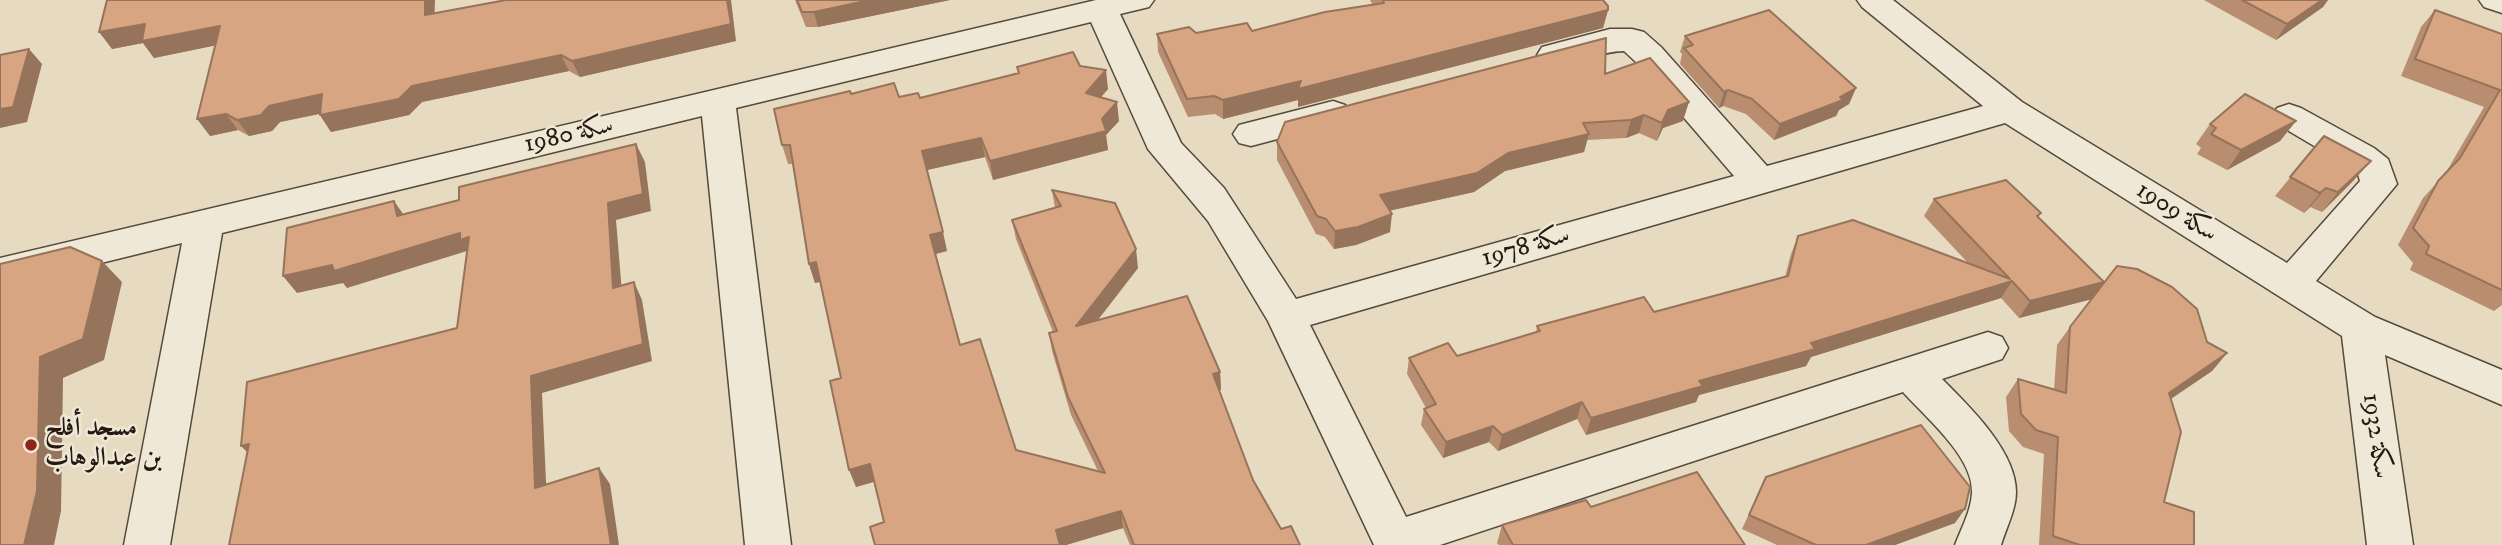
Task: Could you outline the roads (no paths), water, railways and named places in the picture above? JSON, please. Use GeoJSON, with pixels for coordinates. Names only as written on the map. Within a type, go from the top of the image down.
{"type":"FeatureCollection","features":[{"type":"Feature","properties":{"kind":"street","name":"سكة 1980"},"geometry":{"type":"LineString","coordinates":[[0,273],[718,101],[1035,12],[1101,9],[1138,0]]}},
{"type":"Feature","properties":{"kind":"street","name":"سكة 1909"},"geometry":{"type":"LineString","coordinates":[[1873,0],[2010,110],[2361,328],[2502,388]]}},
{"type":"Feature","properties":{"kind":"street"},"geometry":{"type":"LineString","coordinates":[[2495,0],[2502,3]]}},
{"type":"Feature","properties":{"kind":"street"},"geometry":{"type":"LineString","coordinates":[[1101,9],[1167,149],[1208,194],[1228,222],[1286,317],[1396,543],[1988,348]]}},
{"type":"Feature","properties":{"kind":"street"},"geometry":{"type":"LineString","coordinates":[[1530,61],[1610,40],[1632,40],[1649,55],[1760,181]]}},
{"type":"Feature","properties":{"kind":"street"},"geometry":{"type":"LineString","coordinates":[[718,101],[768,545]]}},
{"type":"Feature","properties":{"kind":"street"},"geometry":{"type":"LineString","coordinates":[[1251,134],[1357,106]]}},
{"type":"Feature","properties":{"kind":"street","name":"سكة 1978"},"geometry":{"type":"LineString","coordinates":[[1286,317],[2010,110]]}},
{"type":"Feature","properties":{"kind":"street"},"geometry":{"type":"LineString","coordinates":[[2289,116],[2361,157],[2375,168],[2379,184],[2291,284]]}},
{"type":"Feature","properties":{"kind":"street"},"geometry":{"type":"LineString","coordinates":[[147,545],[205,223]]}},
{"type":"Feature","properties":{"kind":"street","name":"سكة 1932"},"geometry":{"type":"LineString","coordinates":[[2361,328],[2390,545]]}},
{"type":"Feature","properties":{"kind":"street"},"geometry":{"type":"LineString","coordinates":[[1911,374],[1973,442],[1990,469],[1994,492],[1978,545]]}},
{"type":"Feature","properties":{"kind":"place","name":"مسجد أفلح بن عبدالوهاب"},"geometry":{"type":"Point","coordinates":[31,445]}}]}
